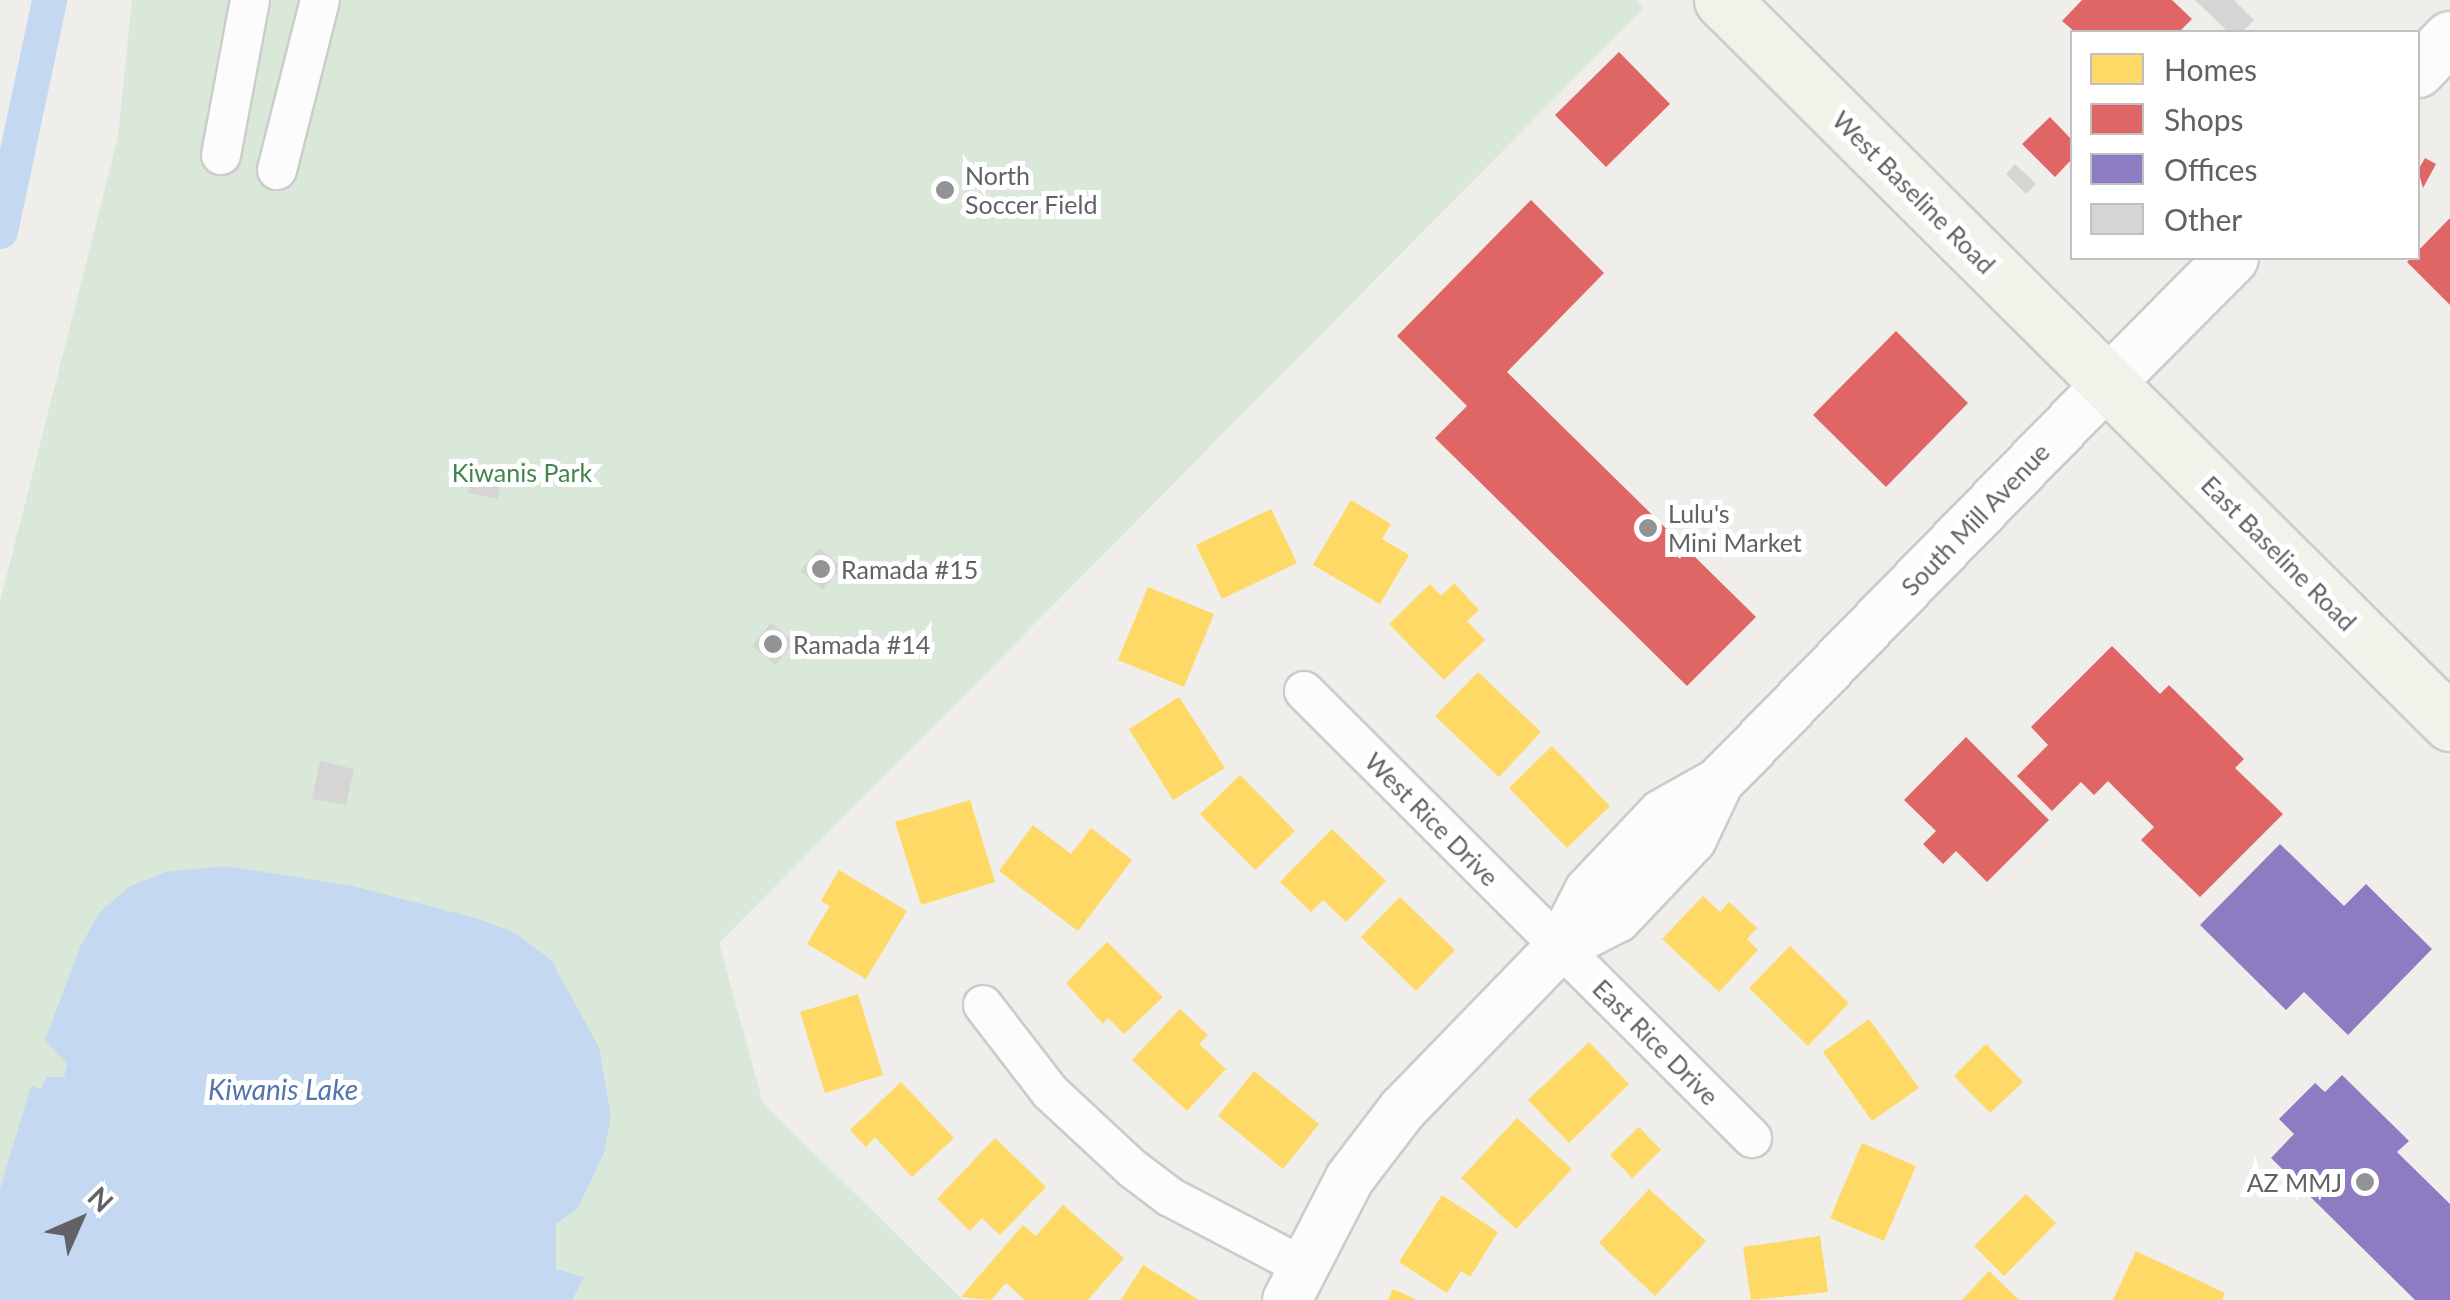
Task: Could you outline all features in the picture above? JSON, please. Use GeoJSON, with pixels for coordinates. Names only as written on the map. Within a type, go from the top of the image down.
{"type":"FeatureCollection","features":[{"type":"Feature","properties":{"kind":"main road","name":"West Baseline Road"},"geometry":{"type":"LineString","coordinates":[[1722,0],[2108,383]]}},
{"type":"Feature","properties":{"kind":"main road"},"geometry":{"type":"LineString","coordinates":[[2420,69],[2450,38]]}},
{"type":"Feature","properties":{"kind":"main road","name":"South Mill Avenue"},"geometry":{"type":"LineString","coordinates":[[2108,383],[2230,260]]}},
{"type":"Feature","properties":{"kind":"main road","name":"East Baseline Road"},"geometry":{"type":"LineString","coordinates":[[2108,383],[2450,723]]}},
{"type":"Feature","properties":{"kind":"street"},"geometry":{"type":"LineString","coordinates":[[221,155],[250,0]]}},
{"type":"Feature","properties":{"kind":"street"},"geometry":{"type":"LineString","coordinates":[[277,170],[320,0]]}},
{"type":"Feature","properties":{"kind":"street","name":"South Mill Avenue"},"geometry":{"type":"LineString","coordinates":[[1294,1283],[1350,1178],[1402,1110],[1560,947],[1583,898],[1662,814],[1719,782],[2108,383]]}},
{"type":"Feature","properties":{"kind":"street","name":"West Rice Drive"},"geometry":{"type":"LineString","coordinates":[[1304,691],[1560,947]]}},
{"type":"Feature","properties":{"kind":"street","name":"East Rice Drive"},"geometry":{"type":"LineString","coordinates":[[1560,947],[1752,1138]]}},
{"type":"Feature","properties":{"kind":"street"},"geometry":{"type":"LineString","coordinates":[[983,1005],[1050,1092],[1118,1157],[1294,1283]]}},
{"type":"Feature","properties":{"kind":"green space","name":"Kiwanis Park"},"geometry":{"type":"Polygon","coordinates":[[[132,0],[1636,0],[1644,8],[719,943],[763,1103],[963,1300],[0,1300],[0,602],[118,137],[132,0]]]}},
{"type":"Feature","properties":{"kind":"water","name":"Kiwanis Lake"},"geometry":{"type":"Polygon","coordinates":[[[225,866],[353,886],[479,919],[515,933],[551,960],[599,1047],[611,1116],[604,1153],[578,1208],[556,1224],[556,1269],[584,1277],[572,1300],[0,1300],[0,1189],[31,1086],[41,1089],[46,1077],[64,1077],[67,1064],[45,1040],[81,945],[100,912],[130,886],[166,872],[225,866]]]}},
{"type":"Feature","properties":{"kind":"building: Homes"},"geometry":{"type":"Polygon","coordinates":[[[1351,500],[1391,524],[1382,539],[1409,555],[1380,604],[1313,565],[1351,500]]]}},
{"type":"Feature","properties":{"kind":"building: Homes"},"geometry":{"type":"Polygon","coordinates":[[[1271,509],[1297,563],[1222,599],[1196,545],[1271,509]]]}},
{"type":"Feature","properties":{"kind":"building: Homes"},"geometry":{"type":"Polygon","coordinates":[[[1454,583],[1479,610],[1467,621],[1485,640],[1444,680],[1389,624],[1430,584],[1441,596],[1454,583]]]}},
{"type":"Feature","properties":{"kind":"building: Homes"},"geometry":{"type":"Polygon","coordinates":[[[1148,587],[1214,614],[1184,687],[1118,660],[1148,587]]]}},
{"type":"Feature","properties":{"kind":"building: Homes"},"geometry":{"type":"Polygon","coordinates":[[[1478,672],[1541,732],[1499,777],[1435,716],[1478,672]]]}},
{"type":"Feature","properties":{"kind":"building: Homes"},"geometry":{"type":"Polygon","coordinates":[[[1179,697],[1225,768],[1173,800],[1129,729],[1179,697]]]}},
{"type":"Feature","properties":{"kind":"building: Homes"},"geometry":{"type":"Polygon","coordinates":[[[1552,746],[1610,806],[1567,848],[1509,788],[1552,746]]]}},
{"type":"Feature","properties":{"kind":"building: Homes"},"geometry":{"type":"Polygon","coordinates":[[[1240,775],[1295,831],[1255,870],[1200,814],[1240,775]]]}},
{"type":"Feature","properties":{"kind":"building: Homes"},"geometry":{"type":"Polygon","coordinates":[[[970,800],[995,882],[921,905],[895,822],[970,800]]]}},
{"type":"Feature","properties":{"kind":"building: Homes"},"geometry":{"type":"Polygon","coordinates":[[[1033,825],[1071,854],[1091,828],[1132,860],[1078,931],[999,871],[1033,825]]]}},
{"type":"Feature","properties":{"kind":"building: Homes"},"geometry":{"type":"Polygon","coordinates":[[[1332,829],[1386,881],[1346,922],[1323,900],[1311,912],[1280,882],[1332,829]]]}},
{"type":"Feature","properties":{"kind":"building: Homes"},"geometry":{"type":"Polygon","coordinates":[[[839,870],[907,911],[866,979],[807,944],[830,906],[821,901],[839,870]]]}},
{"type":"Feature","properties":{"kind":"building: Homes"},"geometry":{"type":"Polygon","coordinates":[[[1703,896],[1720,912],[1729,902],[1757,928],[1747,939],[1758,950],[1719,992],[1662,939],[1703,896]]]}},
{"type":"Feature","properties":{"kind":"building: Homes"},"geometry":{"type":"Polygon","coordinates":[[[1400,897],[1455,950],[1416,991],[1361,937],[1400,897]]]}},
{"type":"Feature","properties":{"kind":"building: Homes"},"geometry":{"type":"Polygon","coordinates":[[[1107,942],[1163,997],[1124,1034],[1108,1018],[1103,1024],[1066,983],[1107,942]]]}},
{"type":"Feature","properties":{"kind":"building: Homes"},"geometry":{"type":"Polygon","coordinates":[[[1790,946],[1849,1003],[1808,1046],[1749,988],[1790,946]]]}},
{"type":"Feature","properties":{"kind":"building: Homes"},"geometry":{"type":"Polygon","coordinates":[[[858,994],[883,1075],[825,1093],[800,1012],[858,994]]]}},
{"type":"Feature","properties":{"kind":"building: Homes"},"geometry":{"type":"Polygon","coordinates":[[[1180,1009],[1208,1035],[1199,1044],[1226,1069],[1187,1111],[1132,1060],[1180,1009]]]}},
{"type":"Feature","properties":{"kind":"building: Homes"},"geometry":{"type":"Polygon","coordinates":[[[1869,1019],[1919,1088],[1872,1121],[1823,1052],[1869,1019]]]}},
{"type":"Feature","properties":{"kind":"building: Homes"},"geometry":{"type":"Polygon","coordinates":[[[1589,1042],[1629,1084],[1569,1143],[1528,1100],[1589,1042]]]}},
{"type":"Feature","properties":{"kind":"building: Homes"},"geometry":{"type":"Polygon","coordinates":[[[1986,1044],[2023,1082],[1990,1113],[1954,1076],[1986,1044]]]}},
{"type":"Feature","properties":{"kind":"building: Homes"},"geometry":{"type":"Polygon","coordinates":[[[1254,1071],[1319,1124],[1283,1169],[1218,1116],[1254,1071]]]}},
{"type":"Feature","properties":{"kind":"building: Homes"},"geometry":{"type":"Polygon","coordinates":[[[901,1082],[954,1138],[912,1177],[875,1137],[866,1147],[850,1130],[901,1082]]]}},
{"type":"Feature","properties":{"kind":"building: Homes"},"geometry":{"type":"Polygon","coordinates":[[[1517,1118],[1572,1169],[1516,1229],[1461,1178],[1517,1118]]]}},
{"type":"Feature","properties":{"kind":"building: Homes"},"geometry":{"type":"Polygon","coordinates":[[[1639,1127],[1661,1150],[1632,1178],[1610,1155],[1639,1127]]]}},
{"type":"Feature","properties":{"kind":"building: Homes"},"geometry":{"type":"Polygon","coordinates":[[[995,1138],[1046,1187],[1000,1235],[982,1218],[970,1231],[937,1199],[995,1138]]]}},
{"type":"Feature","properties":{"kind":"building: Homes"},"geometry":{"type":"Polygon","coordinates":[[[1862,1143],[1916,1166],[1884,1241],[1830,1218],[1862,1143]]]}},
{"type":"Feature","properties":{"kind":"building: Homes"},"geometry":{"type":"Polygon","coordinates":[[[1649,1189],[1706,1241],[1655,1296],[1599,1243],[1649,1189]]]}},
{"type":"Feature","properties":{"kind":"building: Homes"},"geometry":{"type":"Polygon","coordinates":[[[2026,1194],[2056,1223],[2004,1276],[1974,1246],[2026,1194]]]}},
{"type":"Feature","properties":{"kind":"building: Homes"},"geometry":{"type":"Polygon","coordinates":[[[1442,1195],[1498,1232],[1470,1277],[1461,1271],[1447,1293],[1399,1262],[1442,1195]]]}},
{"type":"Feature","properties":{"kind":"building: Homes"},"geometry":{"type":"Polygon","coordinates":[[[1063,1205],[1124,1258],[1088,1300],[1025,1300],[1006,1283],[991,1300],[961,1297],[1023,1225],[1036,1236],[1063,1205]]]}},
{"type":"Feature","properties":{"kind":"building: Homes"},"geometry":{"type":"Polygon","coordinates":[[[1820,1236],[1828,1292],[1751,1300],[1743,1247],[1820,1236]]]}},
{"type":"Feature","properties":{"kind":"building: Homes"},"geometry":{"type":"Polygon","coordinates":[[[2136,1251],[2225,1293],[2222,1300],[2113,1300],[2136,1251]]]}},
{"type":"Feature","properties":{"kind":"building: Homes"},"geometry":{"type":"Polygon","coordinates":[[[1143,1265],[1199,1300],[1121,1300],[1143,1265]]]}},
{"type":"Feature","properties":{"kind":"building: Homes"},"geometry":{"type":"Polygon","coordinates":[[[1989,1271],[2019,1300],[1962,1300],[1989,1271]]]}},
{"type":"Feature","properties":{"kind":"building: Homes"},"geometry":{"type":"Polygon","coordinates":[[[1393,1289],[1417,1300],[1388,1300],[1393,1289]]]}},
{"type":"Feature","properties":{"kind":"building: Shops"},"geometry":{"type":"Polygon","coordinates":[[[2082,0],[2172,0],[2192,19],[2181,30],[2073,30],[2062,21],[2082,0]]]}},
{"type":"Feature","properties":{"kind":"building: Shops"},"geometry":{"type":"Polygon","coordinates":[[[1619,52],[1670,104],[1606,167],[1555,115],[1619,52]]]}},
{"type":"Feature","properties":{"kind":"building: Shops"},"geometry":{"type":"Polygon","coordinates":[[[2050,117],[2070,138],[2070,161],[2055,177],[2022,144],[2050,117]]]}},
{"type":"Feature","properties":{"kind":"building: Shops"},"geometry":{"type":"Polygon","coordinates":[[[2425,158],[2436,164],[2423,188],[2420,177],[2425,158]]]}},
{"type":"Feature","properties":{"kind":"building: Shops"},"geometry":{"type":"Polygon","coordinates":[[[1531,200],[1604,273],[1507,372],[1756,617],[1687,686],[1435,438],[1467,406],[1397,336],[1531,200]]]}},
{"type":"Feature","properties":{"kind":"building: Shops"},"geometry":{"type":"Polygon","coordinates":[[[2450,218],[2450,305],[2407,262],[2420,260],[2420,249],[2450,218]]]}},
{"type":"Feature","properties":{"kind":"building: Shops"},"geometry":{"type":"Polygon","coordinates":[[[1896,331],[1968,403],[1886,487],[1813,415],[1896,331]]]}},
{"type":"Feature","properties":{"kind":"building: Shops"},"geometry":{"type":"Polygon","coordinates":[[[2112,646],[2160,694],[2169,685],[2244,759],[2235,768],[2283,814],[2200,897],[2141,840],[2154,827],[2108,781],[2094,795],[2081,782],[2052,811],[2017,776],[2048,745],[2031,727],[2112,646]]]}},
{"type":"Feature","properties":{"kind":"building: Shops"},"geometry":{"type":"Polygon","coordinates":[[[1966,737],[2049,820],[1987,882],[1956,851],[1943,864],[1923,844],[1936,831],[1904,800],[1966,737]]]}},
{"type":"Feature","properties":{"kind":"building: Offices"},"geometry":{"type":"Polygon","coordinates":[[[2280,844],[2344,906],[2366,884],[2432,949],[2348,1035],[2304,992],[2286,1010],[2200,925],[2280,844]]]}},
{"type":"Feature","properties":{"kind":"building: Offices"},"geometry":{"type":"Polygon","coordinates":[[[2342,1075],[2409,1141],[2397,1152],[2450,1204],[2450,1300],[2415,1300],[2271,1158],[2294,1134],[2279,1119],[2315,1083],[2325,1092],[2342,1075]]]}},
{"type":"Feature","properties":{"kind":"building: Other"},"geometry":{"type":"Polygon","coordinates":[[[2195,0],[2234,0],[2254,20],[2244,30],[2226,30],[2195,0]]]}},
{"type":"Feature","properties":{"kind":"building: Other"},"geometry":{"type":"Polygon","coordinates":[[[2015,164],[2036,184],[2026,194],[2006,174],[2015,164]]]}},
{"type":"Feature","properties":{"kind":"building: Other"},"geometry":{"type":"Polygon","coordinates":[[[473,464],[503,470],[498,499],[468,493],[473,464]]]}},
{"type":"Feature","properties":{"kind":"building: Other","name":"Ramada #15"},"geometry":{"type":"Polygon","coordinates":[[[819,548],[842,567],[823,590],[800,571],[819,548]]]}},
{"type":"Feature","properties":{"kind":"building: Other","name":"Ramada #14"},"geometry":{"type":"Polygon","coordinates":[[[771,623],[794,642],[775,665],[752,646],[771,623]]]}},
{"type":"Feature","properties":{"kind":"building: Other"},"geometry":{"type":"Polygon","coordinates":[[[320,761],[354,769],[346,805],[312,799],[320,761]]]}},
{"type":"Feature","properties":{"kind":"waterway"},"geometry":{"type":"LineString","coordinates":[[0,231],[49,0]]}},
{"type":"Feature","properties":{"kind":"place","name":"North Soccer Field"},"geometry":{"type":"Point","coordinates":[945,190]}},
{"type":"Feature","properties":{"kind":"place","name":"Lulu's Mini Market"},"geometry":{"type":"Point","coordinates":[1648,528]}},
{"type":"Feature","properties":{"kind":"place","name":"Ramada #15"},"geometry":{"type":"Point","coordinates":[821,569]}},
{"type":"Feature","properties":{"kind":"place","name":"Ramada #14"},"geometry":{"type":"Point","coordinates":[773,644]}},
{"type":"Feature","properties":{"kind":"place","name":"AZ MMJ"},"geometry":{"type":"Point","coordinates":[2365,1182]}}]}
